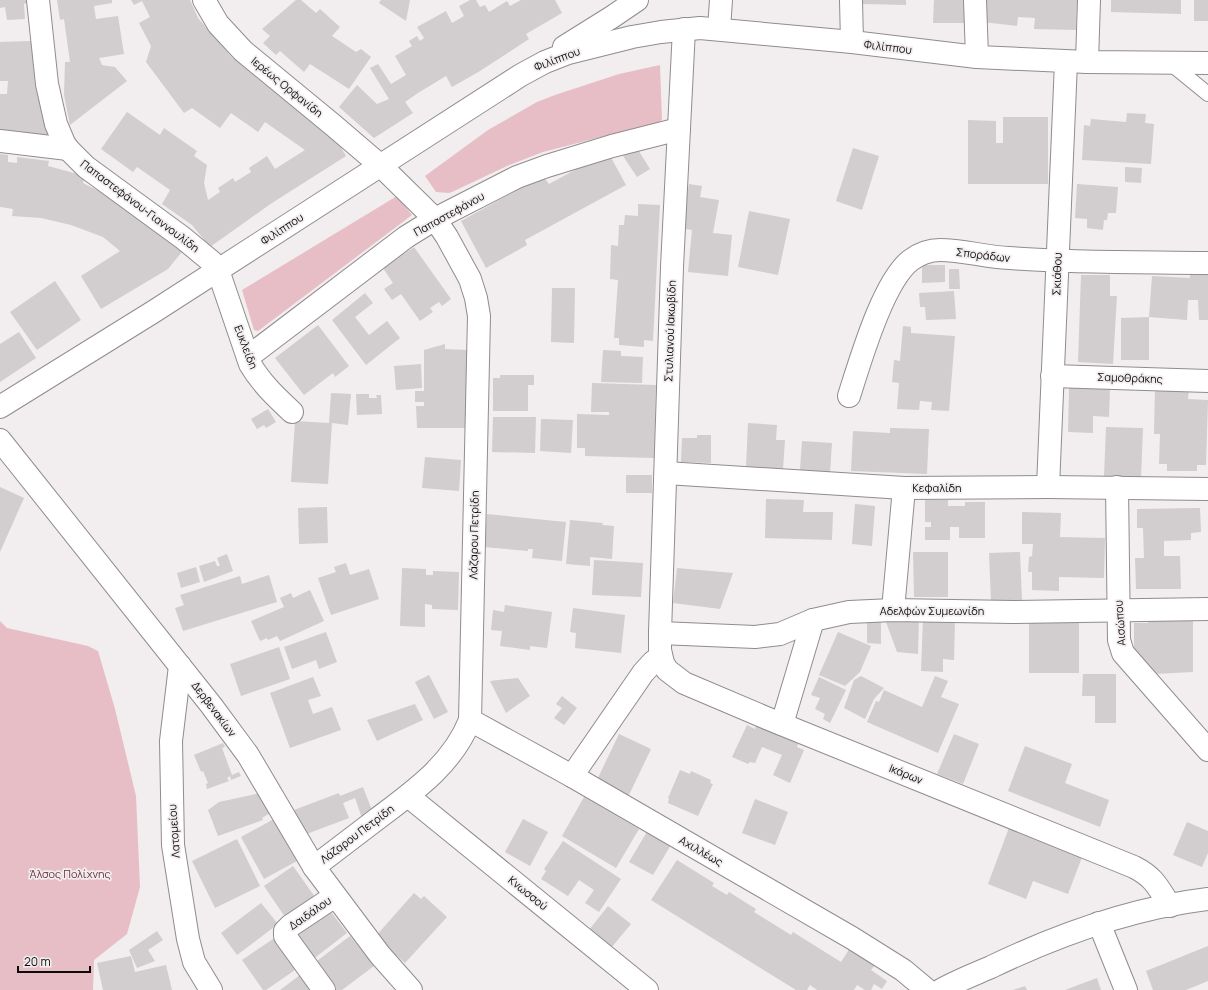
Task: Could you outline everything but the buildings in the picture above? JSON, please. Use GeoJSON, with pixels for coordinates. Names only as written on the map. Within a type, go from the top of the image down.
{"type":"FeatureCollection","features":[{"type":"Feature","properties":{"kind":"street","name":"Παπαστεφάνου-Γιαννουλίδη"},"geometry":{"type":"LineString","coordinates":[[38,0],[47,84],[56,124],[60,136],[68,149],[86,167],[202,253],[210,260],[218,271]]}},
{"type":"Feature","properties":{"kind":"street","name":"Ιερέως Ορφανίδη"},"geometry":{"type":"LineString","coordinates":[[204,0],[218,24],[243,51],[381,166]]}},
{"type":"Feature","properties":{"kind":"street"},"geometry":{"type":"LineString","coordinates":[[534,67],[637,0]]}},
{"type":"Feature","properties":{"kind":"street"},"geometry":{"type":"LineString","coordinates":[[719,29],[721,0]]}},
{"type":"Feature","properties":{"kind":"street"},"geometry":{"type":"LineString","coordinates":[[851,0],[852,42]]}},
{"type":"Feature","properties":{"kind":"street"},"geometry":{"type":"LineString","coordinates":[[975,0],[976,57]]}},
{"type":"Feature","properties":{"kind":"street","name":"Σκιάθου"},"geometry":{"type":"LineString","coordinates":[[1048,487],[1057,260],[1076,62],[1089,0]]}},
{"type":"Feature","properties":{"kind":"street","name":"Φιλίππου"},"geometry":{"type":"LineString","coordinates":[[0,407],[218,271],[497,90],[534,67],[568,53],[654,33],[684,29],[719,29],[852,42],[976,57],[1076,62],[1208,63]]}},
{"type":"Feature","properties":{"kind":"street","name":"Στυλιανού Ιακωβίδη"},"geometry":{"type":"LineString","coordinates":[[660,632],[673,260],[684,29]]}},
{"type":"Feature","properties":{"kind":"street","name":"Παπαστεφάνου"},"geometry":{"type":"LineString","coordinates":[[248,357],[406,237],[435,219],[517,177],[612,146],[679,129]]}},
{"type":"Feature","properties":{"kind":"street"},"geometry":{"type":"LineString","coordinates":[[0,141],[68,149]]}},
{"type":"Feature","properties":{"kind":"street","name":"Λάζαρου Πετρίδη"},"geometry":{"type":"LineString","coordinates":[[314,867],[408,796],[444,762],[458,746],[466,732],[470,720],[480,316],[470,279],[447,237],[435,219],[381,166]]}},
{"type":"Feature","properties":{"kind":"street","name":"Σποράδων"},"geometry":{"type":"LineString","coordinates":[[849,396],[869,336],[889,290],[904,267],[916,257],[932,251],[939,250],[963,252],[1007,258],[1208,263]]}},
{"type":"Feature","properties":{"kind":"street","name":"Ευκλείδη"},"geometry":{"type":"LineString","coordinates":[[218,271],[250,364],[257,376],[271,393],[292,412]]}},
{"type":"Feature","properties":{"kind":"street","name":"Σαμοθράκης"},"geometry":{"type":"LineString","coordinates":[[1052,376],[1208,381]]}},
{"type":"Feature","properties":{"kind":"street","name":"Δερβενακίων"},"geometry":{"type":"LineString","coordinates":[[0,440],[211,705],[248,755],[314,867],[380,954],[411,990]]}},
{"type":"Feature","properties":{"kind":"street","name":"Κεφαλίδη"},"geometry":{"type":"LineString","coordinates":[[666,473],[904,488],[1116,487],[1208,489]]}},
{"type":"Feature","properties":{"kind":"street","name":"Αισώπου"},"geometry":{"type":"LineString","coordinates":[[1116,487],[1119,640],[1123,654],[1208,750]]}},
{"type":"Feature","properties":{"kind":"street"},"geometry":{"type":"LineString","coordinates":[[893,610],[904,488]]}},
{"type":"Feature","properties":{"kind":"street","name":"Αδελφών Συμεωνίδη"},"geometry":{"type":"LineString","coordinates":[[660,632],[755,637],[780,634],[813,620],[849,612],[893,610],[1013,612],[1208,609]]}},
{"type":"Feature","properties":{"kind":"street"},"geometry":{"type":"LineString","coordinates":[[782,724],[813,620]]}},
{"type":"Feature","properties":{"kind":"street","name":"Ικάρων"},"geometry":{"type":"LineString","coordinates":[[660,632],[661,656],[667,670],[684,683],[1134,867],[1146,873],[1154,880],[1170,906]]}},
{"type":"Feature","properties":{"kind":"street"},"geometry":{"type":"LineString","coordinates":[[572,776],[643,673],[652,662],[661,656]]}},
{"type":"Feature","properties":{"kind":"street","name":"Λατομείου"},"geometry":{"type":"LineString","coordinates":[[180,666],[171,741],[174,845],[188,939],[194,962],[211,990]]}},
{"type":"Feature","properties":{"kind":"street","name":"Αχιλλέως"},"geometry":{"type":"LineString","coordinates":[[470,720],[572,776],[878,954],[910,975],[927,990]]}},
{"type":"Feature","properties":{"kind":"street","name":"Κνωσσού"},"geometry":{"type":"LineString","coordinates":[[408,796],[647,990]]}},
{"type":"Feature","properties":{"kind":"street","name":"Δαιδάλου"},"geometry":{"type":"LineString","coordinates":[[324,990],[285,936],[285,932],[286,929],[335,896]]}},
{"type":"Feature","properties":{"kind":"street"},"geometry":{"type":"LineString","coordinates":[[941,990],[1004,960],[1099,923],[1124,916],[1208,899]]}},
{"type":"Feature","properties":{"kind":"street"},"geometry":{"type":"LineString","coordinates":[[1099,923],[1126,990]]}},
{"type":"Feature","properties":{"kind":"lane"},"geometry":{"type":"LineString","coordinates":[[1170,63],[1208,94]]}},
{"type":"Feature","properties":{"kind":"green space"},"geometry":{"type":"Polygon","coordinates":[[[660,65],[662,120],[659,122],[543,152],[507,166],[449,193],[436,192],[425,176],[488,130],[537,102],[619,74],[660,65]]]}},
{"type":"Feature","properties":{"kind":"green space"},"geometry":{"type":"Polygon","coordinates":[[[397,196],[412,215],[258,331],[254,330],[242,290],[397,196]]]}},
{"type":"Feature","properties":{"kind":"green space","name":"Άλσος Πολίχνης"},"geometry":{"type":"Polygon","coordinates":[[[0,621],[7,628],[88,646],[98,651],[115,709],[136,796],[140,887],[127,934],[94,960],[93,990],[0,990],[0,621]]]}}]}
